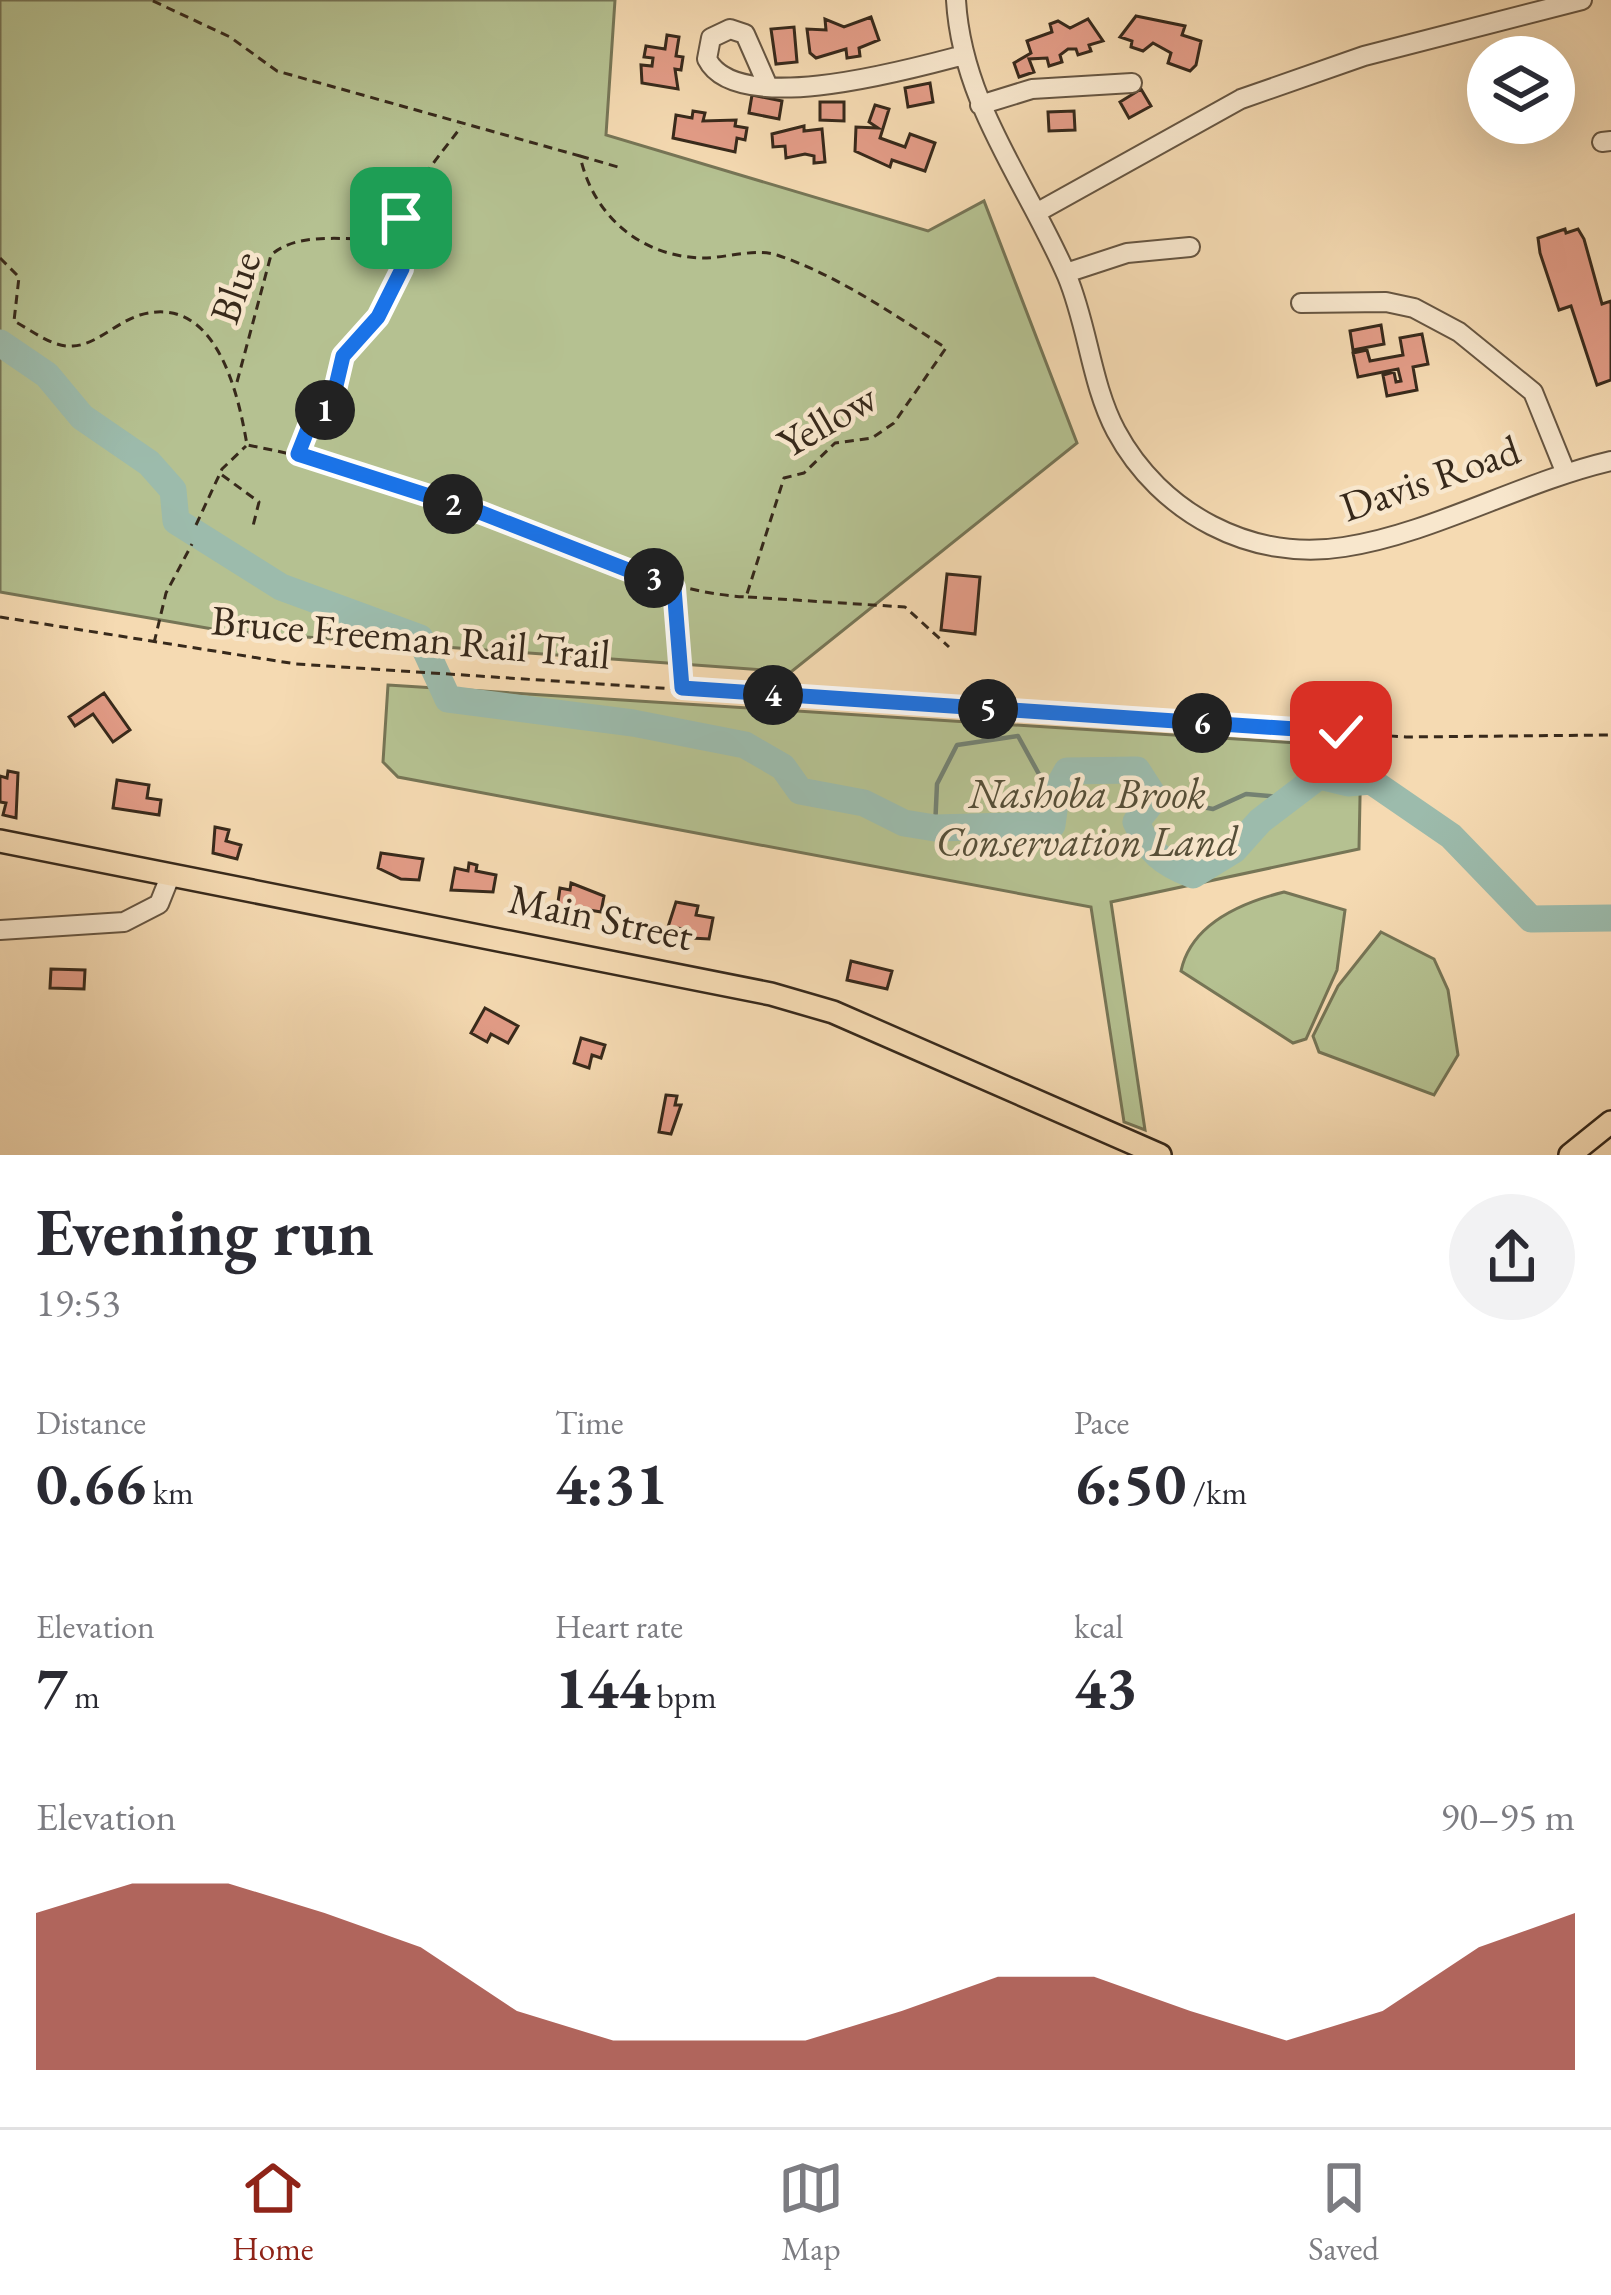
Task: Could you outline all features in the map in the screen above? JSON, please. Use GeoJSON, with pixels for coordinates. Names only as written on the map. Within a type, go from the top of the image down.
{"type":"FeatureCollection","features":[{"type":"Feature","properties":{"kind":"main road","name":"Main Street"},"geometry":{"type":"LineString","coordinates":[[0,841],[771,994],[833,1012],[1130,1150],[1160,1155]]}},
{"type":"Feature","properties":{"kind":"main road"},"geometry":{"type":"LineString","coordinates":[[1570,1155],[1611,1125]]}},
{"type":"Feature","properties":{"kind":"main road"},"geometry":{"type":"LineString","coordinates":[[1606,1155],[1611,1125]]}},
{"type":"Feature","properties":{"kind":"street","name":"Davis Road"},"geometry":{"type":"LineString","coordinates":[[956,0],[964,56],[980,105],[1066,273],[1103,402],[1125,447],[1175,503],[1241,539],[1290,549],[1365,543],[1565,471],[1611,461]]}},
{"type":"Feature","properties":{"kind":"street"},"geometry":{"type":"LineString","coordinates":[[1036,213],[1241,99],[1364,56],[1580,0]]}},
{"type":"Feature","properties":{"kind":"street"},"geometry":{"type":"LineString","coordinates":[[767,84],[811,88],[862,82],[964,56]]}},
{"type":"Feature","properties":{"kind":"street"},"geometry":{"type":"LineString","coordinates":[[980,105],[1032,89],[1132,83]]}},
{"type":"Feature","properties":{"kind":"street"},"geometry":{"type":"LineString","coordinates":[[1066,273],[1127,253],[1190,247]]}},
{"type":"Feature","properties":{"kind":"street"},"geometry":{"type":"LineString","coordinates":[[1301,303],[1386,302],[1414,308],[1459,332],[1533,392],[1565,471]]}},
{"type":"Feature","properties":{"kind":"street"},"geometry":{"type":"LineString","coordinates":[[0,930],[124,922],[159,904],[170,874]]}},
{"type":"Feature","properties":{"kind":"path"},"geometry":{"type":"LineString","coordinates":[[151,0],[230,37],[277,71],[618,167]]}},
{"type":"Feature","properties":{"kind":"path"},"geometry":{"type":"LineString","coordinates":[[298,454],[309,426],[335,390],[343,356],[378,317],[402,269],[401,218],[426,173],[464,124]]}},
{"type":"Feature","properties":{"kind":"path"},"geometry":{"type":"LineString","coordinates":[[580,156],[587,188],[640,243],[669,255],[703,258],[772,253],[850,288],[946,348],[955,348]]}},
{"type":"Feature","properties":{"kind":"path","name":"Blue"},"geometry":{"type":"LineString","coordinates":[[237,383],[271,254],[284,243],[370,243],[399,236]]}},
{"type":"Feature","properties":{"kind":"path"},"geometry":{"type":"LineString","coordinates":[[0,258],[19,277],[14,321],[74,346],[144,314],[176,312],[205,335],[237,383],[247,445]]}},
{"type":"Feature","properties":{"kind":"path","name":"Yellow"},"geometry":{"type":"LineString","coordinates":[[746,597],[784,478],[805,473],[835,443],[872,439],[894,423],[946,348]]}},
{"type":"Feature","properties":{"kind":"path"},"geometry":{"type":"LineString","coordinates":[[196,525],[221,471],[247,445],[298,454],[482,513],[674,588],[904,607],[949,647]]}},
{"type":"Feature","properties":{"kind":"path"},"geometry":{"type":"LineString","coordinates":[[221,471],[259,502],[254,526]]}},
{"type":"Feature","properties":{"kind":"path"},"geometry":{"type":"LineString","coordinates":[[154,644],[166,593],[192,544]]}},
{"type":"Feature","properties":{"kind":"path"},"geometry":{"type":"LineString","coordinates":[[674,588],[682,688]]}},
{"type":"Feature","properties":{"kind":"path","name":"Bruce Freeman Rail Trail"},"geometry":{"type":"LineString","coordinates":[[0,617],[296,664],[1406,736],[1611,735]]}},
{"type":"Feature","properties":{"kind":"green space"},"geometry":{"type":"Polygon","coordinates":[[[0,0],[615,0],[606,135],[928,231],[984,201],[1077,443],[791,672],[224,631],[0,592],[0,0]]]}},
{"type":"Feature","properties":{"kind":"green space","name":"Nashoba Brook Conservation Land"},"geometry":{"type":"Polygon","coordinates":[[[388,685],[1361,747],[1359,849],[1111,902],[1145,1130],[1124,1122],[1091,907],[398,777],[383,762],[388,685]]]}},
{"type":"Feature","properties":{"kind":"green space"},"geometry":{"type":"Polygon","coordinates":[[[1284,892],[1345,910],[1337,970],[1306,1039],[1293,1043],[1181,971],[1186,955],[1206,928],[1235,909],[1284,892]]]}},
{"type":"Feature","properties":{"kind":"green space"},"geometry":{"type":"Polygon","coordinates":[[[1381,932],[1434,959],[1448,990],[1458,1055],[1434,1095],[1319,1052],[1313,1036],[1338,986],[1381,932]]]}},
{"type":"Feature","properties":{"kind":"building"},"geometry":{"type":"Polygon","coordinates":[[[1136,16],[1185,26],[1182,35],[1201,41],[1196,65],[1190,71],[1168,63],[1171,53],[1153,43],[1143,51],[1131,47],[1132,41],[1120,37],[1136,16]]]}},
{"type":"Feature","properties":{"kind":"building"},"geometry":{"type":"Polygon","coordinates":[[[871,17],[879,40],[859,48],[860,56],[847,58],[846,49],[816,58],[810,53],[807,29],[826,30],[825,19],[844,27],[871,17]]]}},
{"type":"Feature","properties":{"kind":"building"},"geometry":{"type":"Polygon","coordinates":[[[1088,19],[1103,41],[1078,55],[1076,49],[1068,49],[1060,55],[1062,62],[1049,66],[1047,58],[1029,59],[1034,72],[1019,77],[1014,63],[1031,53],[1027,41],[1052,32],[1050,24],[1058,21],[1070,28],[1088,19]]]}},
{"type":"Feature","properties":{"kind":"building"},"geometry":{"type":"Polygon","coordinates":[[[794,27],[797,62],[776,64],[771,29],[794,27]]]}},
{"type":"Feature","properties":{"kind":"building"},"geometry":{"type":"Polygon","coordinates":[[[667,35],[679,37],[676,56],[683,57],[681,70],[675,69],[678,89],[642,83],[641,65],[652,66],[653,58],[644,57],[646,46],[665,49],[667,35]]]}},
{"type":"Feature","properties":{"kind":"building"},"geometry":{"type":"Polygon","coordinates":[[[930,83],[933,102],[908,107],[905,88],[930,83]]]}},
{"type":"Feature","properties":{"kind":"building"},"geometry":{"type":"Polygon","coordinates":[[[1141,89],[1151,106],[1129,118],[1120,102],[1141,89]]]}},
{"type":"Feature","properties":{"kind":"building"},"geometry":{"type":"Polygon","coordinates":[[[752,95],[782,101],[779,119],[749,113],[752,95]]]}},
{"type":"Feature","properties":{"kind":"building"},"geometry":{"type":"Polygon","coordinates":[[[820,102],[844,102],[844,121],[820,120],[820,102]]]}},
{"type":"Feature","properties":{"kind":"building"},"geometry":{"type":"Polygon","coordinates":[[[875,105],[889,109],[880,138],[905,147],[910,134],[935,143],[925,171],[892,160],[890,167],[855,151],[856,127],[878,128],[869,122],[875,105]]]}},
{"type":"Feature","properties":{"kind":"building"},"geometry":{"type":"Polygon","coordinates":[[[693,111],[705,113],[703,121],[736,120],[735,126],[747,128],[745,140],[737,138],[735,152],[673,138],[676,115],[692,118],[693,111]]]}},
{"type":"Feature","properties":{"kind":"building"},"geometry":{"type":"Polygon","coordinates":[[[1074,111],[1075,130],[1049,131],[1048,112],[1074,111]]]}},
{"type":"Feature","properties":{"kind":"building"},"geometry":{"type":"Polygon","coordinates":[[[804,126],[804,131],[822,129],[825,162],[814,163],[814,156],[805,154],[786,158],[785,146],[773,147],[772,134],[804,126]]]}},
{"type":"Feature","properties":{"kind":"building"},"geometry":{"type":"Polygon","coordinates":[[[1565,229],[1566,233],[1578,229],[1602,304],[1611,301],[1611,380],[1597,385],[1571,306],[1559,310],[1540,253],[1538,238],[1565,229]]]}},
{"type":"Feature","properties":{"kind":"building"},"geometry":{"type":"Polygon","coordinates":[[[1381,325],[1384,344],[1353,350],[1350,331],[1381,325]]]}},
{"type":"Feature","properties":{"kind":"building"},"geometry":{"type":"Polygon","coordinates":[[[1422,334],[1428,364],[1413,367],[1417,390],[1387,396],[1383,375],[1394,372],[1396,382],[1401,381],[1398,369],[1358,377],[1353,353],[1367,350],[1370,361],[1403,355],[1400,338],[1422,334]]]}},
{"type":"Feature","properties":{"kind":"building"},"geometry":{"type":"Polygon","coordinates":[[[947,574],[980,577],[975,634],[941,630],[947,574]]]}},
{"type":"Feature","properties":{"kind":"building"},"geometry":{"type":"Polygon","coordinates":[[[104,693],[130,730],[113,742],[93,714],[75,726],[69,717],[104,693]]]}},
{"type":"Feature","properties":{"kind":"building"},"geometry":{"type":"Polygon","coordinates":[[[8,771],[18,773],[16,818],[3,815],[6,803],[0,802],[0,776],[7,778],[8,771]]]}},
{"type":"Feature","properties":{"kind":"building"},"geometry":{"type":"Polygon","coordinates":[[[117,780],[149,785],[147,798],[161,800],[159,815],[113,808],[117,780]]]}},
{"type":"Feature","properties":{"kind":"building"},"geometry":{"type":"Polygon","coordinates":[[[215,827],[229,830],[226,841],[241,845],[237,859],[213,853],[215,827]]]}},
{"type":"Feature","properties":{"kind":"building"},"geometry":{"type":"Polygon","coordinates":[[[381,853],[423,859],[419,880],[401,879],[378,868],[381,853]]]}},
{"type":"Feature","properties":{"kind":"building"},"geometry":{"type":"Polygon","coordinates":[[[469,863],[477,865],[476,871],[496,875],[493,892],[451,890],[455,868],[468,871],[469,863]]]}},
{"type":"Feature","properties":{"kind":"building"},"geometry":{"type":"Polygon","coordinates":[[[571,883],[604,896],[601,912],[584,909],[575,915],[557,909],[560,888],[570,890],[571,883]]]}},
{"type":"Feature","properties":{"kind":"building"},"geometry":{"type":"Polygon","coordinates":[[[676,902],[698,906],[696,915],[713,918],[709,939],[691,938],[684,929],[668,927],[676,902]]]}},
{"type":"Feature","properties":{"kind":"building"},"geometry":{"type":"Polygon","coordinates":[[[851,961],[892,971],[887,989],[847,980],[851,961]]]}},
{"type":"Feature","properties":{"kind":"building"},"geometry":{"type":"Polygon","coordinates":[[[51,969],[85,970],[84,989],[50,988],[51,969]]]}},
{"type":"Feature","properties":{"kind":"building"},"geometry":{"type":"Polygon","coordinates":[[[485,1008],[518,1026],[508,1043],[491,1034],[487,1042],[471,1033],[485,1008]]]}},
{"type":"Feature","properties":{"kind":"building"},"geometry":{"type":"Polygon","coordinates":[[[581,1038],[605,1045],[601,1058],[592,1055],[589,1068],[574,1063],[581,1038]]]}},
{"type":"Feature","properties":{"kind":"building"},"geometry":{"type":"Polygon","coordinates":[[[666,1095],[677,1096],[675,1105],[681,1105],[671,1134],[659,1132],[666,1095]]]}},
{"type":"Feature","properties":{"kind":"waterway"},"geometry":{"type":"LineString","coordinates":[[0,343],[47,375],[82,417],[149,463],[173,490],[176,521],[281,587],[420,638],[448,699],[633,723],[745,745],[783,767],[800,791],[864,803],[904,823],[935,828],[1052,825],[1057,789],[1067,771],[1137,770],[1155,798],[1136,822],[1141,832],[1158,855],[1193,875],[1234,850],[1260,821],[1319,776],[1348,783],[1371,781],[1451,836],[1531,919],[1611,918]]}},
{"type":"Feature","properties":{"kind":"waterway"},"geometry":{"type":"LineString","coordinates":[[935,828],[937,784],[957,745],[1018,736],[1040,776],[1057,789]]}},
{"type":"Feature","properties":{"kind":"waterway"},"geometry":{"type":"LineString","coordinates":[[1155,798],[1213,809],[1246,794],[1290,798]]}},
{"type":"Feature","properties":{"kind":"route"},"geometry":{"type":"LineString","coordinates":[[401,218],[402,269],[378,317],[343,356],[335,390],[326,409],[309,426],[298,454],[482,513],[674,588],[684,665],[682,688],[1341,732]]}}]}
